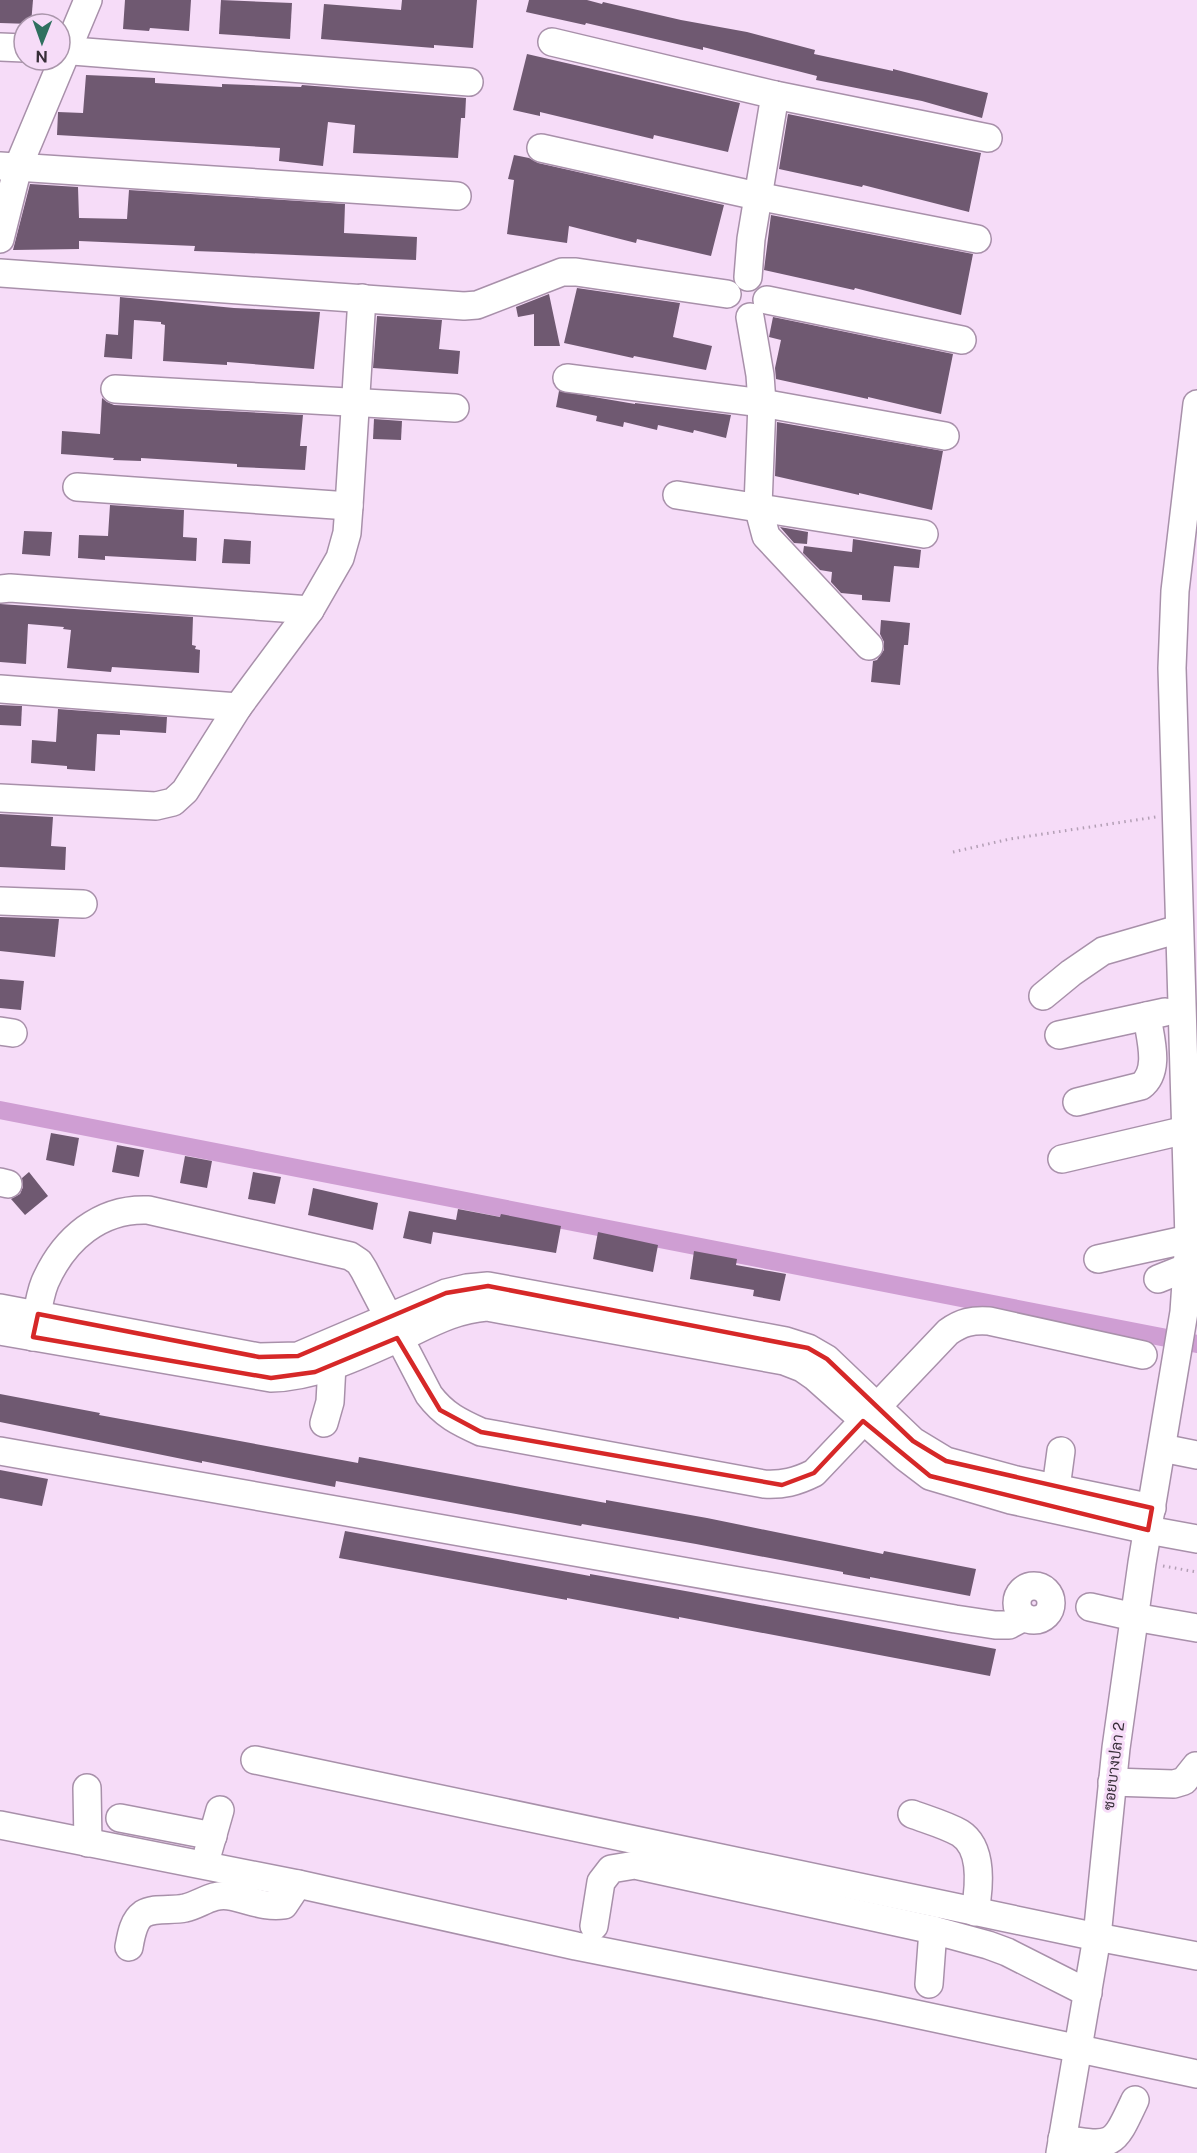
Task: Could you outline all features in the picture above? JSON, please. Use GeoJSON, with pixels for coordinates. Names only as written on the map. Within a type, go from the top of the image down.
{"type":"FeatureCollection","features":[{"type":"Feature","properties":{"kind":"street"},"geometry":{"type":"LineString","coordinates":[[72,33],[88,0]]}},
{"type":"Feature","properties":{"kind":"street"},"geometry":{"type":"LineString","coordinates":[[552,42],[775,95],[988,138]]}},
{"type":"Feature","properties":{"kind":"street"},"geometry":{"type":"LineString","coordinates":[[72,52],[469,82]]}},
{"type":"Feature","properties":{"kind":"street"},"geometry":{"type":"LineString","coordinates":[[0,239],[9,167],[53,72]]}},
{"type":"Feature","properties":{"kind":"street"},"geometry":{"type":"LineString","coordinates":[[748,277],[757,196],[775,95]]}},
{"type":"Feature","properties":{"kind":"street"},"geometry":{"type":"LineString","coordinates":[[541,148],[757,196],[977,239]]}},
{"type":"Feature","properties":{"kind":"street"},"geometry":{"type":"LineString","coordinates":[[9,167],[457,196]]}},
{"type":"Feature","properties":{"kind":"street"},"geometry":{"type":"LineString","coordinates":[[0,273],[464,306],[477,305],[562,272],[576,272],[727,294]]}},
{"type":"Feature","properties":{"kind":"street"},"geometry":{"type":"LineString","coordinates":[[869,646],[766,536],[758,506],[762,403],[758,308],[764,287],[760,282],[748,277],[736,280],[727,294],[730,309],[736,314],[758,308],[962,340]]}},
{"type":"Feature","properties":{"kind":"street"},"geometry":{"type":"LineString","coordinates":[[0,798],[165,805],[173,802],[185,791],[238,707],[310,610],[340,558],[347,533],[362,298]]}},
{"type":"Feature","properties":{"kind":"street"},"geometry":{"type":"LineString","coordinates":[[567,378],[762,403],[945,436]]}},
{"type":"Feature","properties":{"kind":"street"},"geometry":{"type":"LineString","coordinates":[[115,389],[454,408]]}},
{"type":"Feature","properties":{"kind":"street","name":"ซอยบางปลา 2"},"geometry":{"type":"LineString","coordinates":[[1061,2146],[1097,1937],[1112,1782],[1134,1617],[1174,1379],[1188,1267],[1172,668],[1175,591],[1193,469],[1197,404]]}},
{"type":"Feature","properties":{"kind":"street"},"geometry":{"type":"LineString","coordinates":[[77,487],[349,506]]}},
{"type":"Feature","properties":{"kind":"street"},"geometry":{"type":"LineString","coordinates":[[677,495],[924,534]]}},
{"type":"Feature","properties":{"kind":"street"},"geometry":{"type":"LineString","coordinates":[[0,589],[310,610]]}},
{"type":"Feature","properties":{"kind":"street"},"geometry":{"type":"LineString","coordinates":[[0,689],[238,707]]}},
{"type":"Feature","properties":{"kind":"street"},"geometry":{"type":"LineString","coordinates":[[0,901],[83,904]]}},
{"type":"Feature","properties":{"kind":"street"},"geometry":{"type":"LineString","coordinates":[[1043,996],[1103,951],[1179,929]]}},
{"type":"Feature","properties":{"kind":"street"},"geometry":{"type":"LineString","coordinates":[[1059,1035],[1181,1009]]}},
{"type":"Feature","properties":{"kind":"street"},"geometry":{"type":"LineString","coordinates":[[1077,1102],[1141,1086],[1148,1081],[1153,1062],[1147,1016]]}},
{"type":"Feature","properties":{"kind":"street"},"geometry":{"type":"LineString","coordinates":[[1062,1159],[1186,1130]]}},
{"type":"Feature","properties":{"kind":"street"},"geometry":{"type":"LineString","coordinates":[[35,1325],[45,1284],[57,1259],[71,1242],[87,1227],[107,1216],[131,1209],[148,1210],[350,1256],[359,1262],[429,1395],[440,1410],[460,1423],[481,1432],[764,1484],[782,1485],[814,1473],[948,1332],[960,1323],[975,1320],[989,1321],[1143,1355]]}},
{"type":"Feature","properties":{"kind":"street"},"geometry":{"type":"LineString","coordinates":[[1098,1259],[1189,1239]]}},
{"type":"Feature","properties":{"kind":"street"},"geometry":{"type":"LineString","coordinates":[[1158,1279],[1188,1267]]}},
{"type":"Feature","properties":{"kind":"street"},"geometry":{"type":"LineString","coordinates":[[0,1331],[35,1325],[259,1357],[282,1358],[298,1356],[456,1311],[486,1307],[784,1361],[802,1368],[870,1413],[919,1469],[930,1476],[1014,1490],[1150,1519]]}},
{"type":"Feature","properties":{"kind":"street"},"geometry":{"type":"LineString","coordinates":[[0,1308],[35,1325],[271,1378],[294,1378],[332,1365],[393,1328]]}},
{"type":"Feature","properties":{"kind":"street"},"geometry":{"type":"LineString","coordinates":[[324,1423],[330,1402],[332,1365]]}},
{"type":"Feature","properties":{"kind":"street"},"geometry":{"type":"LineString","coordinates":[[1162,1448],[1197,1455]]}},
{"type":"Feature","properties":{"kind":"street"},"geometry":{"type":"LineString","coordinates":[[0,1451],[995,1625],[1010,1625],[1024,1617],[1032,1620],[1039,1619],[1050,1608],[1072,1604],[1197,1628]]}},
{"type":"Feature","properties":{"kind":"street"},"geometry":{"type":"LineString","coordinates":[[1056,1488],[1061,1451]]}},
{"type":"Feature","properties":{"kind":"street"},"geometry":{"type":"LineString","coordinates":[[1014,1490],[1056,1488],[1150,1519],[1197,1539]]}},
{"type":"Feature","properties":{"kind":"street"},"geometry":{"type":"LineString","coordinates":[[255,1760],[975,1912],[1197,1956]]}},
{"type":"Feature","properties":{"kind":"street"},"geometry":{"type":"LineString","coordinates":[[1112,1782],[1174,1784],[1184,1781],[1196,1766]]}},
{"type":"Feature","properties":{"kind":"street"},"geometry":{"type":"LineString","coordinates":[[87,1788],[88,1843]]}},
{"type":"Feature","properties":{"kind":"street"},"geometry":{"type":"LineString","coordinates":[[204,1865],[220,1810]]}},
{"type":"Feature","properties":{"kind":"street"},"geometry":{"type":"LineString","coordinates":[[912,1814],[962,1834],[969,1842],[980,1871],[975,1912]]}},
{"type":"Feature","properties":{"kind":"street"},"geometry":{"type":"LineString","coordinates":[[120,1818],[213,1836]]}},
{"type":"Feature","properties":{"kind":"street"},"geometry":{"type":"LineString","coordinates":[[0,1825],[298,1884],[576,1946],[878,2006],[1197,2074]]}},
{"type":"Feature","properties":{"kind":"street"},"geometry":{"type":"LineString","coordinates":[[594,1926],[601,1882],[611,1869],[634,1865],[933,1930],[1007,1952],[1088,1993]]}},
{"type":"Feature","properties":{"kind":"street"},"geometry":{"type":"LineString","coordinates":[[129,1947],[134,1926],[141,1915],[151,1911],[188,1908],[215,1896],[227,1895],[272,1907],[284,1905],[298,1884]]}},
{"type":"Feature","properties":{"kind":"street"},"geometry":{"type":"LineString","coordinates":[[929,1983],[933,1930]]}},
{"type":"Feature","properties":{"kind":"street"},"geometry":{"type":"LineString","coordinates":[[1061,2146],[1108,2142],[1120,2134],[1135,2100]]}},
{"type":"Feature","properties":{"kind":"path"},"geometry":{"type":"LineString","coordinates":[[953,852],[1010,839],[1176,814]]}},
{"type":"Feature","properties":{"kind":"path"},"geometry":{"type":"LineString","coordinates":[[1142,1563],[1197,1572]]}},
{"type":"Feature","properties":{"kind":"highlighted area"},"geometry":{"type":"Polygon","coordinates":[[[488,1286],[808,1348],[827,1359],[913,1441],[946,1461],[1152,1508],[1148,1530],[930,1476],[863,1421],[814,1473],[782,1485],[481,1432],[440,1410],[397,1338],[315,1372],[271,1378],[33,1337],[38,1314],[259,1357],[298,1356],[446,1293],[488,1286]]]}},
{"type":"Feature","properties":{"kind":"building"},"geometry":{"type":"Polygon","coordinates":[[[0,0],[33,0],[32,12],[12,12],[12,23],[0,23],[0,0]]]}},
{"type":"Feature","properties":{"kind":"building"},"geometry":{"type":"Polygon","coordinates":[[[125,0],[191,0],[189,31],[150,28],[149,31],[123,29],[125,0]]]}},
{"type":"Feature","properties":{"kind":"building"},"geometry":{"type":"Polygon","coordinates":[[[221,0],[292,3],[290,39],[219,34],[221,0]]]}},
{"type":"Feature","properties":{"kind":"building"},"geometry":{"type":"Polygon","coordinates":[[[402,0],[477,0],[473,48],[434,45],[434,48],[321,39],[324,4],[401,10],[402,0]]]}},
{"type":"Feature","properties":{"kind":"building"},"geometry":{"type":"Polygon","coordinates":[[[529,0],[587,0],[602,4],[603,2],[747,32],[815,50],[814,54],[893,71],[893,69],[988,93],[982,118],[922,101],[816,80],[817,76],[703,47],[703,50],[586,23],[585,25],[526,12],[529,0]]]}},
{"type":"Feature","properties":{"kind":"building"},"geometry":{"type":"Polygon","coordinates":[[[527,54],[740,103],[728,152],[654,135],[653,139],[540,112],[540,116],[513,110],[527,54]]]}},
{"type":"Feature","properties":{"kind":"building"},"geometry":{"type":"Polygon","coordinates":[[[86,75],[155,78],[155,83],[222,87],[222,84],[301,87],[302,85],[466,98],[465,118],[461,118],[458,158],[353,153],[355,125],[328,122],[323,166],[279,161],[280,148],[57,135],[58,112],[83,113],[86,75]]]}},
{"type":"Feature","properties":{"kind":"building"},"geometry":{"type":"Polygon","coordinates":[[[788,114],[981,153],[969,212],[863,185],[862,187],[779,169],[788,114]]]}},
{"type":"Feature","properties":{"kind":"building"},"geometry":{"type":"Polygon","coordinates":[[[514,155],[529,158],[538,163],[724,205],[711,256],[637,239],[636,243],[569,226],[567,243],[507,234],[514,180],[508,179],[514,155]]]}},
{"type":"Feature","properties":{"kind":"building"},"geometry":{"type":"Polygon","coordinates":[[[30,184],[78,187],[79,218],[127,219],[129,190],[345,204],[344,233],[417,237],[416,260],[194,251],[195,246],[79,241],[79,249],[13,250],[30,184]]]}},
{"type":"Feature","properties":{"kind":"building"},"geometry":{"type":"Polygon","coordinates":[[[771,215],[973,254],[961,315],[855,288],[854,290],[764,270],[771,215]]]}},
{"type":"Feature","properties":{"kind":"building"},"geometry":{"type":"Polygon","coordinates":[[[577,288],[680,303],[673,337],[712,346],[706,370],[634,356],[633,358],[564,343],[577,288]]]}},
{"type":"Feature","properties":{"kind":"building"},"geometry":{"type":"Polygon","coordinates":[[[549,294],[560,346],[534,346],[534,314],[518,317],[516,307],[549,294]]]}},
{"type":"Feature","properties":{"kind":"building"},"geometry":{"type":"Polygon","coordinates":[[[120,297],[234,308],[320,312],[314,369],[227,362],[227,365],[163,361],[165,325],[161,322],[134,320],[132,359],[104,357],[106,334],[118,335],[120,297]]]}},
{"type":"Feature","properties":{"kind":"building"},"geometry":{"type":"Polygon","coordinates":[[[377,316],[442,320],[439,349],[460,351],[458,374],[373,368],[377,316]]]}},
{"type":"Feature","properties":{"kind":"building"},"geometry":{"type":"Polygon","coordinates":[[[773,317],[953,354],[941,414],[776,379],[775,368],[781,340],[769,337],[773,317]]]}},
{"type":"Feature","properties":{"kind":"building"},"geometry":{"type":"Polygon","coordinates":[[[559,391],[635,404],[731,415],[726,438],[694,430],[693,433],[658,425],[657,430],[624,422],[623,427],[596,421],[597,416],[556,407],[559,391]]]}},
{"type":"Feature","properties":{"kind":"building"},"geometry":{"type":"Polygon","coordinates":[[[102,398],[114,405],[303,415],[300,446],[307,446],[305,470],[237,467],[237,464],[141,458],[141,461],[113,460],[114,458],[61,454],[62,431],[100,434],[102,398]]]}},
{"type":"Feature","properties":{"kind":"building"},"geometry":{"type":"Polygon","coordinates":[[[374,419],[402,421],[401,440],[373,439],[374,419]]]}},
{"type":"Feature","properties":{"kind":"building"},"geometry":{"type":"Polygon","coordinates":[[[777,422],[943,451],[932,510],[775,476],[777,422]]]}},
{"type":"Feature","properties":{"kind":"building"},"geometry":{"type":"Polygon","coordinates":[[[110,505],[184,510],[183,537],[197,538],[196,561],[105,556],[105,560],[78,558],[79,535],[108,536],[110,505]]]}},
{"type":"Feature","properties":{"kind":"building"},"geometry":{"type":"Polygon","coordinates":[[[780,527],[808,532],[807,544],[794,543],[780,527]]]}},
{"type":"Feature","properties":{"kind":"building"},"geometry":{"type":"Polygon","coordinates":[[[24,531],[52,532],[50,556],[22,554],[24,531]]]}},
{"type":"Feature","properties":{"kind":"building"},"geometry":{"type":"Polygon","coordinates":[[[224,539],[251,541],[250,564],[222,563],[224,539]]]}},
{"type":"Feature","properties":{"kind":"building"},"geometry":{"type":"Polygon","coordinates":[[[853,539],[921,550],[919,568],[894,566],[890,602],[862,600],[862,595],[841,593],[831,582],[832,572],[820,570],[803,553],[804,546],[852,552],[853,539]]]}},
{"type":"Feature","properties":{"kind":"building"},"geometry":{"type":"Polygon","coordinates":[[[0,604],[193,617],[192,645],[196,646],[195,649],[200,650],[199,673],[112,667],[111,672],[67,668],[71,630],[63,629],[64,627],[28,624],[26,664],[0,662],[0,604]]]}},
{"type":"Feature","properties":{"kind":"building"},"geometry":{"type":"Polygon","coordinates":[[[881,620],[910,623],[908,645],[904,645],[900,685],[871,682],[873,661],[877,660],[884,650],[884,642],[880,634],[881,620]]]}},
{"type":"Feature","properties":{"kind":"building"},"geometry":{"type":"Polygon","coordinates":[[[0,705],[22,706],[21,726],[0,725],[0,705]]]}},
{"type":"Feature","properties":{"kind":"building"},"geometry":{"type":"Polygon","coordinates":[[[58,709],[167,717],[166,733],[120,730],[120,735],[97,734],[95,771],[31,763],[32,740],[56,742],[58,709]]]}},
{"type":"Feature","properties":{"kind":"building"},"geometry":{"type":"Polygon","coordinates":[[[0,814],[53,817],[51,846],[66,847],[65,870],[0,867],[0,814]]]}},
{"type":"Feature","properties":{"kind":"building"},"geometry":{"type":"Polygon","coordinates":[[[0,917],[59,919],[55,957],[0,951],[0,917]]]}},
{"type":"Feature","properties":{"kind":"building"},"geometry":{"type":"Polygon","coordinates":[[[0,979],[24,981],[21,1010],[0,1008],[0,979]]]}},
{"type":"Feature","properties":{"kind":"building"},"geometry":{"type":"Polygon","coordinates":[[[51,1133],[79,1138],[74,1166],[46,1160],[51,1133]]]}},
{"type":"Feature","properties":{"kind":"building"},"geometry":{"type":"Polygon","coordinates":[[[117,1145],[144,1150],[139,1177],[112,1172],[117,1145]]]}},
{"type":"Feature","properties":{"kind":"building"},"geometry":{"type":"Polygon","coordinates":[[[185,1156],[212,1161],[207,1188],[180,1183],[185,1156]]]}},
{"type":"Feature","properties":{"kind":"building"},"geometry":{"type":"Polygon","coordinates":[[[29,1172],[48,1196],[25,1215],[11,1199],[20,1194],[23,1187],[22,1178],[29,1172]]]}},
{"type":"Feature","properties":{"kind":"building"},"geometry":{"type":"Polygon","coordinates":[[[253,1172],[281,1177],[275,1204],[248,1199],[253,1172]]]}},
{"type":"Feature","properties":{"kind":"building"},"geometry":{"type":"Polygon","coordinates":[[[313,1188],[378,1203],[373,1230],[308,1215],[313,1188]]]}},
{"type":"Feature","properties":{"kind":"building"},"geometry":{"type":"Polygon","coordinates":[[[458,1209],[500,1217],[501,1214],[561,1226],[556,1253],[433,1232],[431,1244],[403,1238],[409,1211],[456,1220],[458,1209]]]}},
{"type":"Feature","properties":{"kind":"building"},"geometry":{"type":"Polygon","coordinates":[[[598,1232],[658,1245],[653,1272],[593,1259],[598,1232]]]}},
{"type":"Feature","properties":{"kind":"building"},"geometry":{"type":"Polygon","coordinates":[[[694,1251],[737,1259],[736,1265],[786,1274],[780,1301],[753,1296],[754,1290],[690,1279],[694,1251]]]}},
{"type":"Feature","properties":{"kind":"building"},"geometry":{"type":"Polygon","coordinates":[[[0,1394],[100,1413],[99,1415],[358,1463],[359,1457],[606,1503],[606,1500],[707,1518],[883,1554],[884,1551],[976,1569],[970,1596],[843,1574],[843,1572],[696,1544],[582,1524],[581,1526],[336,1481],[335,1487],[0,1422],[0,1394]]]}},
{"type":"Feature","properties":{"kind":"building"},"geometry":{"type":"Polygon","coordinates":[[[0,1470],[48,1479],[42,1506],[0,1498],[0,1470]]]}},
{"type":"Feature","properties":{"kind":"building"},"geometry":{"type":"Polygon","coordinates":[[[345,1531],[996,1649],[990,1676],[679,1617],[679,1619],[567,1598],[567,1600],[339,1558],[345,1531]]]}},
{"type":"Feature","properties":{"kind":"waterway"},"geometry":{"type":"LineString","coordinates":[[0,1110],[1197,1344]]}}]}
